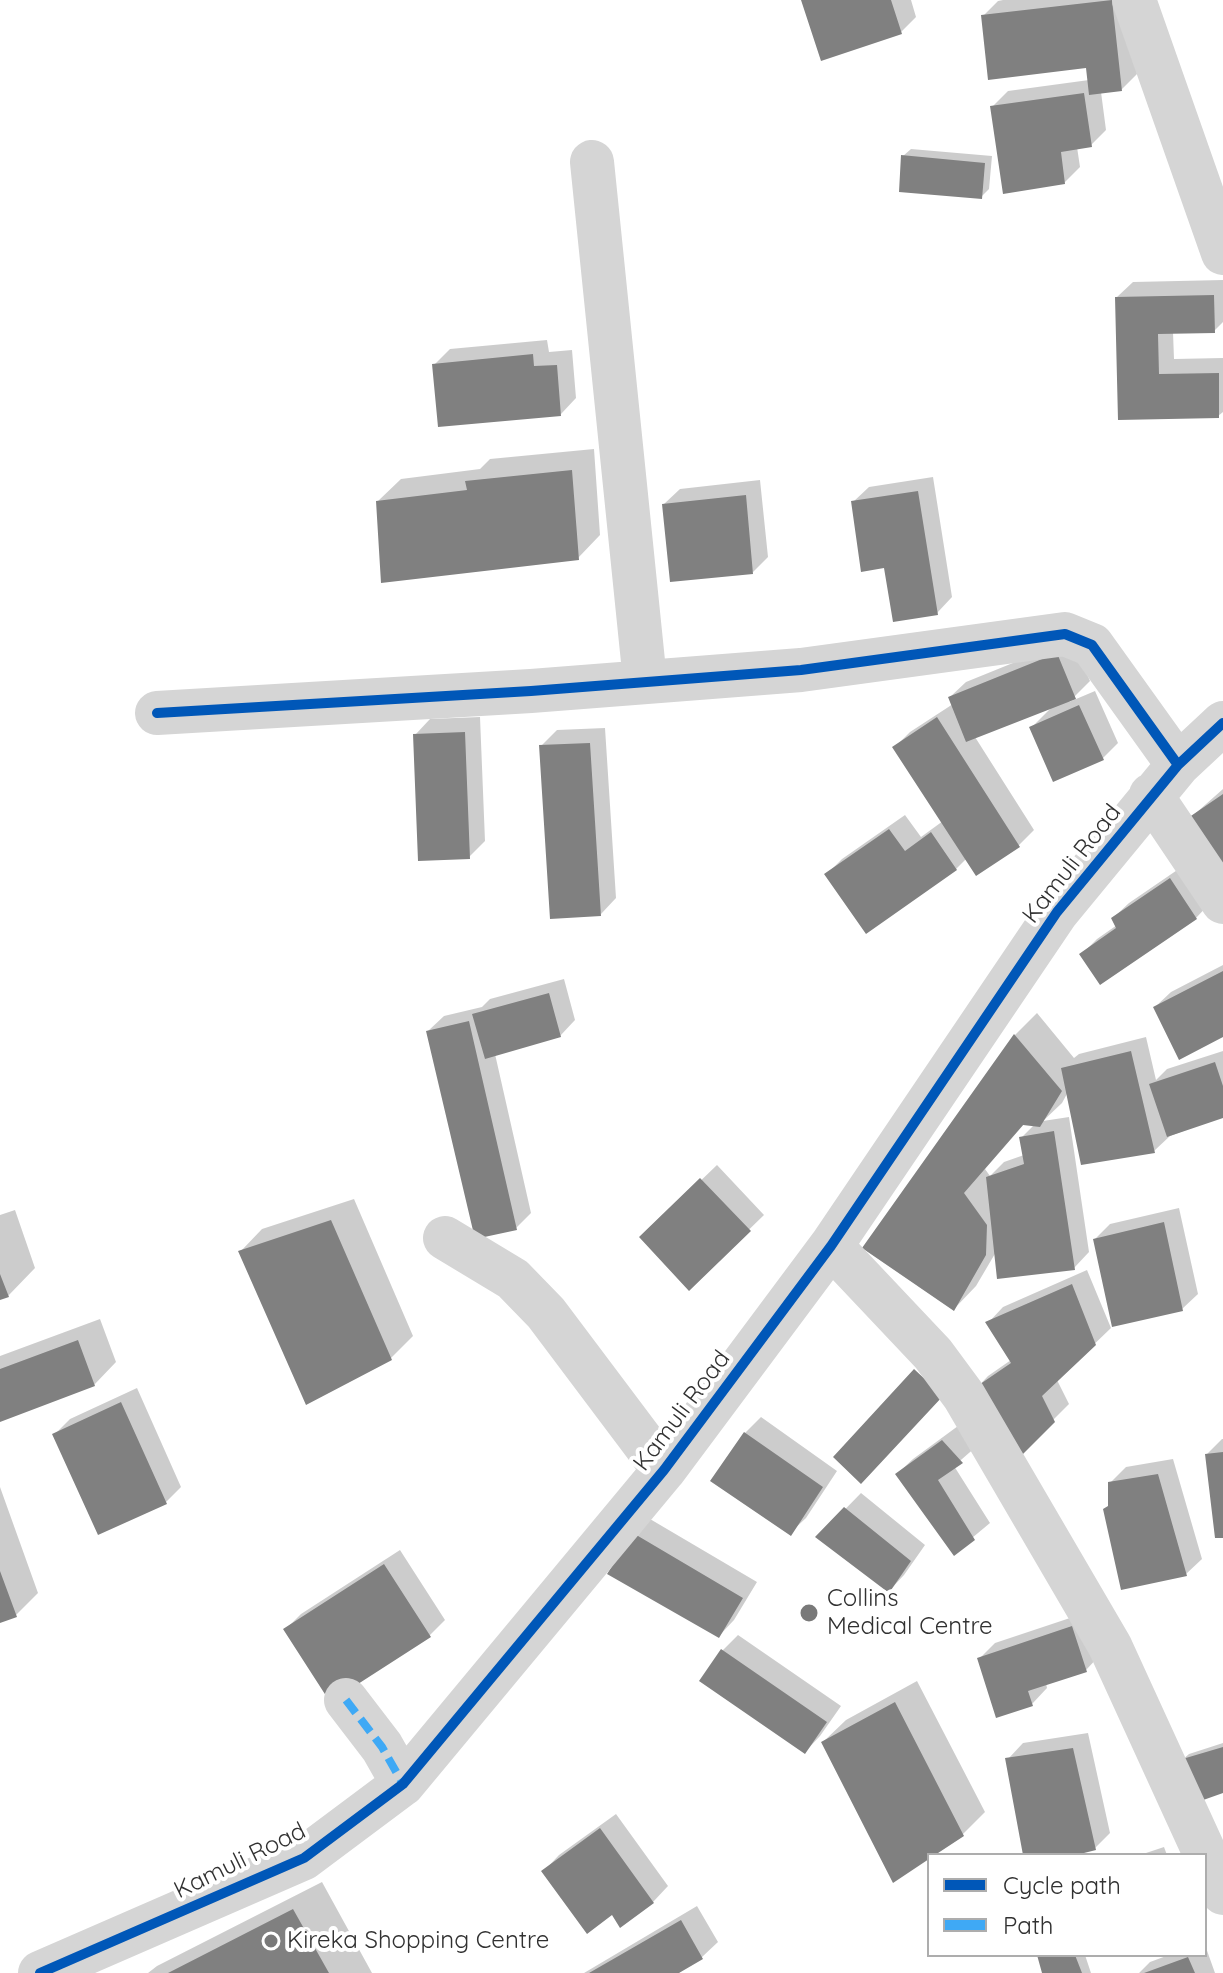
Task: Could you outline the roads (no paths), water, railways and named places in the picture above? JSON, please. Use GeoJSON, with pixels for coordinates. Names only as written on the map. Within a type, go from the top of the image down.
{"type":"FeatureCollection","features":[{"type":"Feature","properties":{"kind":"street"},"geometry":{"type":"LineString","coordinates":[[1134,0],[1223,253]]}},
{"type":"Feature","properties":{"kind":"street"},"geometry":{"type":"LineString","coordinates":[[592,162],[645,681]]}},
{"type":"Feature","properties":{"kind":"street"},"geometry":{"type":"LineString","coordinates":[[157,713],[801,670],[1065,634],[1092,645],[1165,780],[1223,902]]}},
{"type":"Feature","properties":{"kind":"street","name":"Kamuli Road"},"geometry":{"type":"LineString","coordinates":[[40,1973],[304,1858],[403,1784],[664,1470],[831,1246],[1057,912],[1165,780],[1223,723]]}},
{"type":"Feature","properties":{"kind":"street"},"geometry":{"type":"LineString","coordinates":[[445,1238],[513,1279],[546,1313],[664,1470]]}},
{"type":"Feature","properties":{"kind":"street"},"geometry":{"type":"LineString","coordinates":[[831,1246],[933,1354],[964,1396],[1110,1646],[1205,1853]]}},
{"type":"Feature","properties":{"kind":"street"},"geometry":{"type":"LineString","coordinates":[[346,1700],[382,1747],[403,1784]]}},
{"type":"Feature","properties":{"kind":"street"},"geometry":{"type":"LineString","coordinates":[[1207,1858],[1223,1893]]}},
{"type":"Feature","properties":{"kind":"place","name":"Collins Medical Centre"},"geometry":{"type":"Point","coordinates":[809,1613]}},
{"type":"Feature","properties":{"kind":"place","name":"Kireka Shopping Centre"},"geometry":{"type":"Point","coordinates":[271,1941]}}]}
